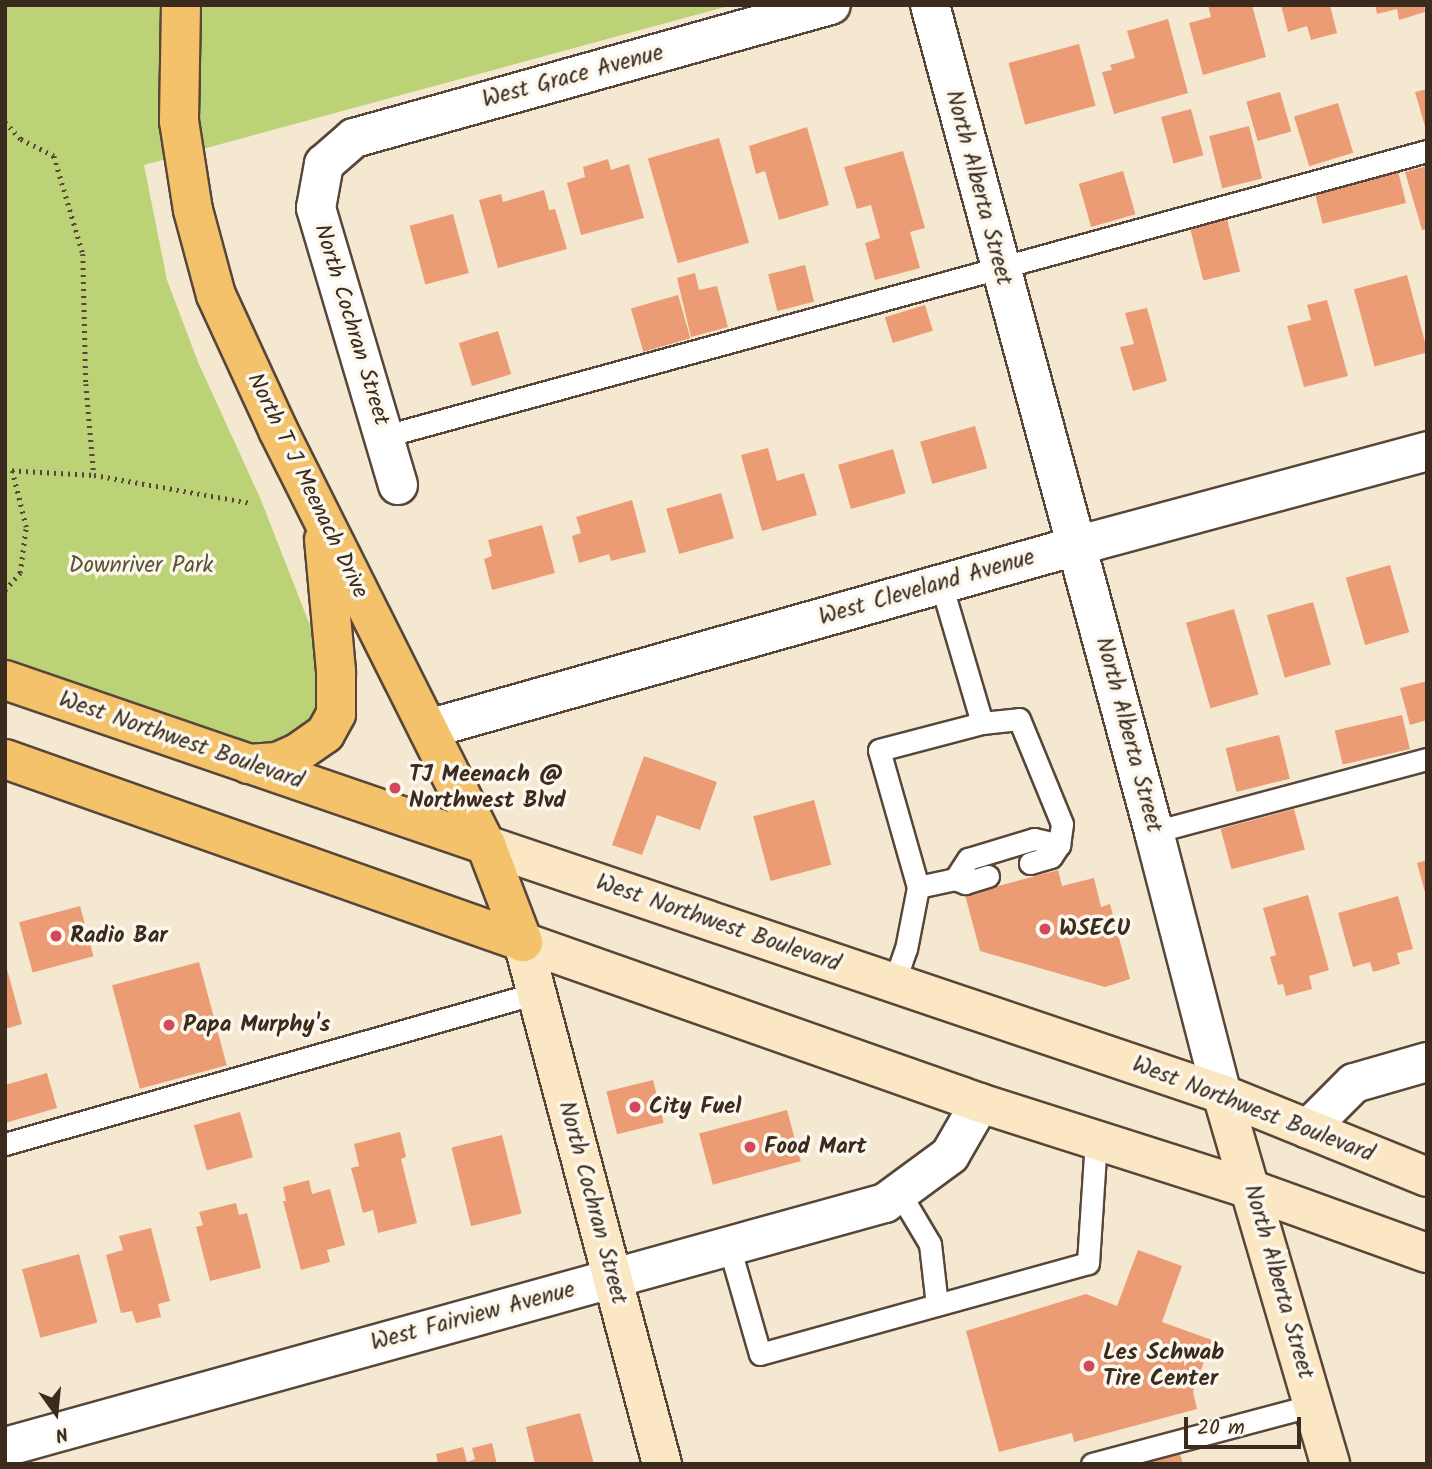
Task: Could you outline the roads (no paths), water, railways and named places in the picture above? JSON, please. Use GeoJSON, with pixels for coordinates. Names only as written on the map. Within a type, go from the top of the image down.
{"type":"FeatureCollection","features":[{"type":"Feature","properties":{"kind":"main road","name":"North T J Meenach Drive"},"geometry":{"type":"LineString","coordinates":[[181,5],[179,121],[193,209],[216,295],[322,517],[486,845],[523,942]]}},
{"type":"Feature","properties":{"kind":"main road"},"geometry":{"type":"LineString","coordinates":[[244,764],[276,762],[299,752],[325,734],[337,714],[337,671],[322,517]]}},
{"type":"Feature","properties":{"kind":"main road","name":"West Northwest Boulevard"},"geometry":{"type":"LineString","coordinates":[[5,680],[244,764],[1222,1094],[1427,1177]]}},
{"type":"Feature","properties":{"kind":"main road"},"geometry":{"type":"LineString","coordinates":[[5,759],[980,1102],[1252,1191],[1427,1253]]}},
{"type":"Feature","properties":{"kind":"main road","name":"North Cochran Street"},"geometry":{"type":"LineString","coordinates":[[523,942],[662,1464]]}},
{"type":"Feature","properties":{"kind":"main road","name":"North Alberta Street"},"geometry":{"type":"LineString","coordinates":[[1222,1094],[1330,1464]]}},
{"type":"Feature","properties":{"kind":"street","name":"West Grace Avenue"},"geometry":{"type":"LineString","coordinates":[[324,164],[354,138],[831,5]]}},
{"type":"Feature","properties":{"kind":"street","name":"North Alberta Street"},"geometry":{"type":"LineString","coordinates":[[930,5],[1154,832],[1222,1094]]}},
{"type":"Feature","properties":{"kind":"street","name":"North Cochran Street"},"geometry":{"type":"LineString","coordinates":[[324,164],[316,208],[398,485]]}},
{"type":"Feature","properties":{"kind":"street","name":"West Cleveland Avenue"},"geometry":{"type":"LineString","coordinates":[[428,729],[1076,546],[1427,451]]}},
{"type":"Feature","properties":{"kind":"street"},"geometry":{"type":"LineString","coordinates":[[1308,1129],[1354,1083],[1427,1062]]}},
{"type":"Feature","properties":{"kind":"street","name":"West Fairview Avenue"},"geometry":{"type":"LineString","coordinates":[[5,1447],[885,1203],[950,1155],[980,1102]]}},
{"type":"Feature","properties":{"kind":"lane"},"geometry":{"type":"LineString","coordinates":[[385,436],[1427,150]]}},
{"type":"Feature","properties":{"kind":"lane"},"geometry":{"type":"LineString","coordinates":[[941,584],[982,723]]}},
{"type":"Feature","properties":{"kind":"lane"},"geometry":{"type":"LineString","coordinates":[[894,983],[906,949],[918,887],[879,750],[982,723],[1019,719],[1062,824],[1059,845],[1051,857],[1030,863]]}},
{"type":"Feature","properties":{"kind":"lane"},"geometry":{"type":"LineString","coordinates":[[1154,832],[1427,759]]}},
{"type":"Feature","properties":{"kind":"lane"},"geometry":{"type":"LineString","coordinates":[[955,879],[968,859],[1034,839],[1059,845]]}},
{"type":"Feature","properties":{"kind":"lane"},"geometry":{"type":"LineString","coordinates":[[918,887],[955,879],[965,883],[988,876]]}},
{"type":"Feature","properties":{"kind":"lane"},"geometry":{"type":"LineString","coordinates":[[5,1144],[537,993]]}},
{"type":"Feature","properties":{"kind":"lane"},"geometry":{"type":"LineString","coordinates":[[729,1246],[760,1354],[1088,1263],[1096,1140]]}},
{"type":"Feature","properties":{"kind":"lane"},"geometry":{"type":"LineString","coordinates":[[900,1192],[930,1244],[937,1306]]}},
{"type":"Feature","properties":{"kind":"lane"},"geometry":{"type":"LineString","coordinates":[[1092,1464],[1313,1405]]}},
{"type":"Feature","properties":{"kind":"place","name":"TJ Meenach @ Northwest Blvd"},"geometry":{"type":"Point","coordinates":[395,788]}},
{"type":"Feature","properties":{"kind":"place","name":"WSECU"},"geometry":{"type":"Point","coordinates":[1045,929]}},
{"type":"Feature","properties":{"kind":"place","name":"Radio Bar"},"geometry":{"type":"Point","coordinates":[56,936]}},
{"type":"Feature","properties":{"kind":"place","name":"Papa Murphy's"},"geometry":{"type":"Point","coordinates":[169,1025]}},
{"type":"Feature","properties":{"kind":"place","name":"City Fuel"},"geometry":{"type":"Point","coordinates":[635,1107]}},
{"type":"Feature","properties":{"kind":"place","name":"Food Mart"},"geometry":{"type":"Point","coordinates":[750,1147]}},
{"type":"Feature","properties":{"kind":"place","name":"Les Schwab Tire Center"},"geometry":{"type":"Point","coordinates":[1089,1366]}},
{"type":"Feature","properties":{"kind":"park label","name":"Downriver Park"},"geometry":{"type":"Point","coordinates":[141,566]}}]}
